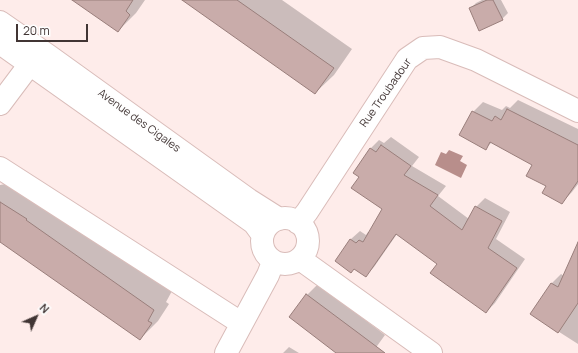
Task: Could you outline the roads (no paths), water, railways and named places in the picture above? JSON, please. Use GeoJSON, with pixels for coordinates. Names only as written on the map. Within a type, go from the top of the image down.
{"type":"FeatureCollection","features":[{"type":"Feature","properties":{"kind":"street","name":"Avenue des Cigales"},"geometry":{"type":"LineString","coordinates":[[0,22],[243,195],[288,221]]}},
{"type":"Feature","properties":{"kind":"street","name":"Avenue des Cigales"},"geometry":{"type":"LineString","coordinates":[[0,43],[254,223],[262,234]]}},
{"type":"Feature","properties":{"kind":"street","name":"Rue Troubadour"},"geometry":{"type":"LineString","coordinates":[[288,221],[307,212],[407,59],[423,48],[440,48],[476,60],[578,111]]}},
{"type":"Feature","properties":{"kind":"street"},"geometry":{"type":"LineString","coordinates":[[0,104],[30,64]]}},
{"type":"Feature","properties":{"kind":"street"},"geometry":{"type":"LineString","coordinates":[[0,168],[242,323]]}},
{"type":"Feature","properties":{"kind":"street"},"geometry":{"type":"LineString","coordinates":[[288,221],[303,227],[308,240],[307,247],[300,259],[287,265],[273,262],[267,257],[261,242],[262,234],[269,224],[288,221]]}},
{"type":"Feature","properties":{"kind":"street"},"geometry":{"type":"LineString","coordinates":[[300,259],[431,353]]}},
{"type":"Feature","properties":{"kind":"street"},"geometry":{"type":"LineString","coordinates":[[226,353],[268,275],[273,262]]}}]}
